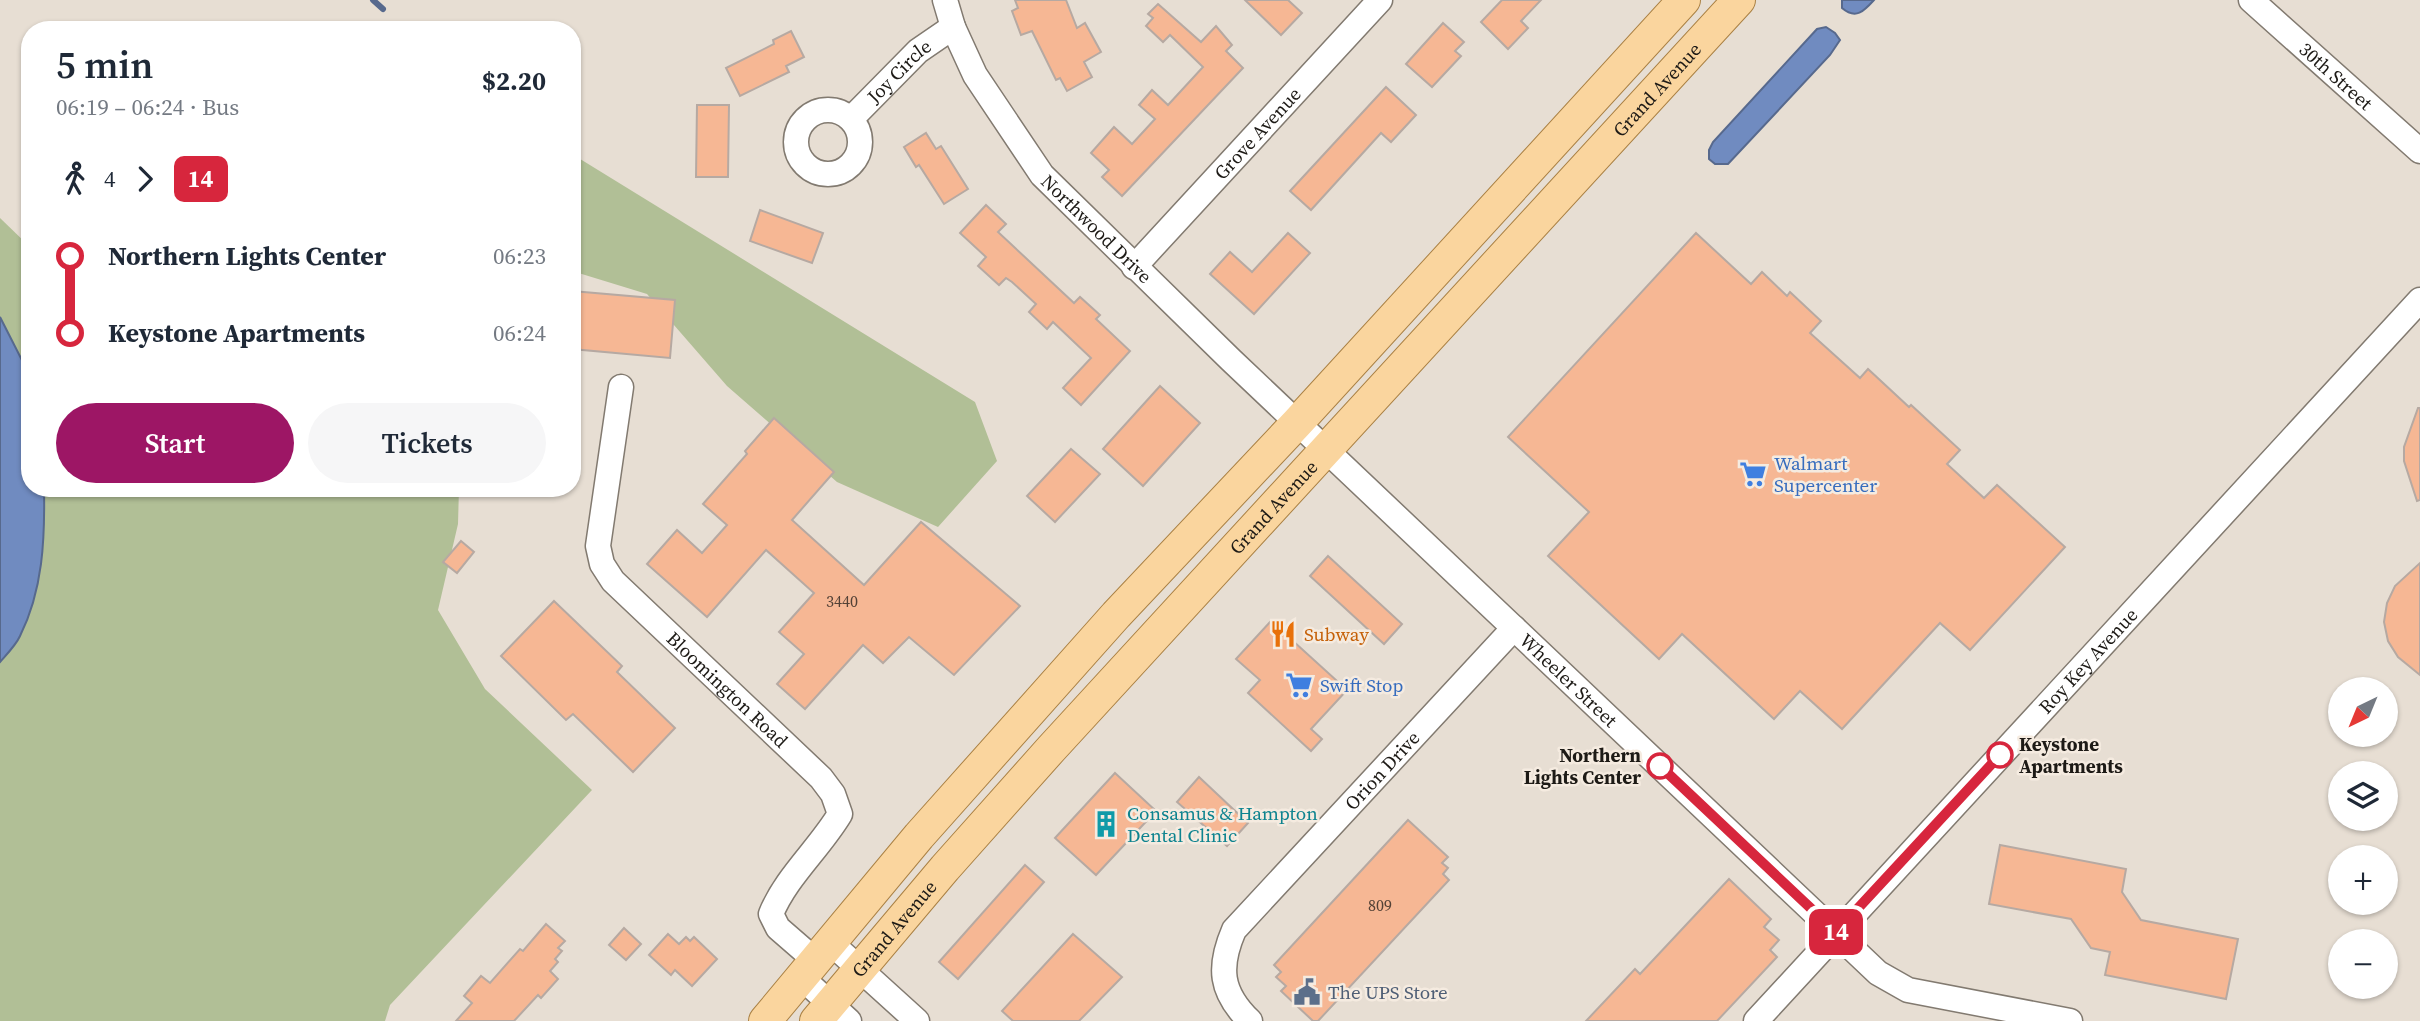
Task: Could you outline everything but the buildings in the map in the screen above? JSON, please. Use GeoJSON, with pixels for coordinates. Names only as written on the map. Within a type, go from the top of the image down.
{"type":"FeatureCollection","features":[{"type":"Feature","properties":{"kind":"main road","name":"Grand Avenue"},"geometry":{"type":"LineString","coordinates":[[765,1021],[919,836],[1099,634],[1297,423],[1684,0]]}},
{"type":"Feature","properties":{"kind":"main road","name":"Grand Avenue"},"geometry":{"type":"LineString","coordinates":[[832,1015],[860,969],[1051,749],[1739,0]]}},
{"type":"Feature","properties":{"kind":"street","name":"Northwood Drive"},"geometry":{"type":"LineString","coordinates":[[945,0],[953,27],[975,75],[1042,175],[1297,423]]}},
{"type":"Feature","properties":{"kind":"street","name":"30th Street"},"geometry":{"type":"LineString","coordinates":[[2251,0],[2420,151]]}},
{"type":"Feature","properties":{"kind":"street","name":"Grove Avenue"},"geometry":{"type":"LineString","coordinates":[[1134,267],[1373,3]]}},
{"type":"Feature","properties":{"kind":"street","name":"Joy Circle"},"geometry":{"type":"LineString","coordinates":[[851,119],[918,51],[953,27]]}},
{"type":"Feature","properties":{"kind":"street","name":"Roy Key Avenue"},"geometry":{"type":"LineString","coordinates":[[1756,1021],[2420,300]]}},
{"type":"Feature","properties":{"kind":"street","name":"Bloomington Road"},"geometry":{"type":"LineString","coordinates":[[621,387],[598,546],[602,564],[614,580],[821,778],[833,794],[839,814],[828,834],[778,897],[771,915],[778,928],[816,961],[860,969],[917,1021]]}},
{"type":"Feature","properties":{"kind":"street","name":"Wheeler Street"},"geometry":{"type":"LineString","coordinates":[[1297,423],[1878,973],[1908,990],[2070,1021]]}},
{"type":"Feature","properties":{"kind":"street","name":"Orion Drive"},"geometry":{"type":"LineString","coordinates":[[1250,1021],[1229,996],[1223,974],[1225,951],[1234,930],[1514,628]]}},
{"type":"Feature","properties":{"kind":"street","name":"Bloomington Road"},"geometry":{"type":"LineString","coordinates":[[816,961],[832,1015]]}},
{"type":"Feature","properties":{"kind":"green space"},"geometry":{"type":"Polygon","coordinates":[[[581,160],[975,402],[997,461],[938,527],[837,482],[727,386],[647,294],[581,274],[581,160]]]}},
{"type":"Feature","properties":{"kind":"green space"},"geometry":{"type":"Polygon","coordinates":[[[0,218],[21,238],[21,358],[0,317],[0,218]]]}},
{"type":"Feature","properties":{"kind":"green space"},"geometry":{"type":"Polygon","coordinates":[[[44,497],[459,497],[458,524],[438,610],[485,689],[592,790],[390,1005],[385,1021],[0,1021],[0,662],[18,639],[34,601],[44,526],[44,497]]]}},
{"type":"Feature","properties":{"kind":"water"},"geometry":{"type":"Polygon","coordinates":[[[1842,0],[1874,0],[1856,14],[1842,8],[1842,0]]]}},
{"type":"Feature","properties":{"kind":"water"},"geometry":{"type":"Polygon","coordinates":[[[1826,27],[1840,40],[1830,55],[1728,164],[1715,164],[1709,159],[1713,142],[1817,29],[1826,27]]]}},
{"type":"Feature","properties":{"kind":"water"},"geometry":{"type":"Polygon","coordinates":[[[0,317],[21,358],[21,497],[44,497],[44,507],[41,564],[34,601],[18,639],[0,662],[0,317]]]}},
{"type":"Feature","properties":{"kind":"waterway"},"geometry":{"type":"LineString","coordinates":[[373,0],[383,9]]}},
{"type":"Feature","properties":{"kind":"bus line","name":"14"},"geometry":{"type":"LineString","coordinates":[[1660,766],[1836,932],[2000,755]]}},
{"type":"Feature","properties":{"kind":"place","name":"Walmart Supercenter"},"geometry":{"type":"Point","coordinates":[1753,474]}},
{"type":"Feature","properties":{"kind":"place","name":"Subway"},"geometry":{"type":"Point","coordinates":[1283,634]}},
{"type":"Feature","properties":{"kind":"place","name":"Swift Stop"},"geometry":{"type":"Point","coordinates":[1299,685]}},
{"type":"Feature","properties":{"kind":"place","name":"Keystone Apartments"},"geometry":{"type":"Point","coordinates":[2000,755]}},
{"type":"Feature","properties":{"kind":"place","name":"Northern Lights Center"},"geometry":{"type":"Point","coordinates":[1660,766]}},
{"type":"Feature","properties":{"kind":"place","name":"Consamus & Hampton Dental Clinic"},"geometry":{"type":"Point","coordinates":[1106,824]}},
{"type":"Feature","properties":{"kind":"place","name":"The UPS Store"},"geometry":{"type":"Point","coordinates":[1307,992]}}]}
